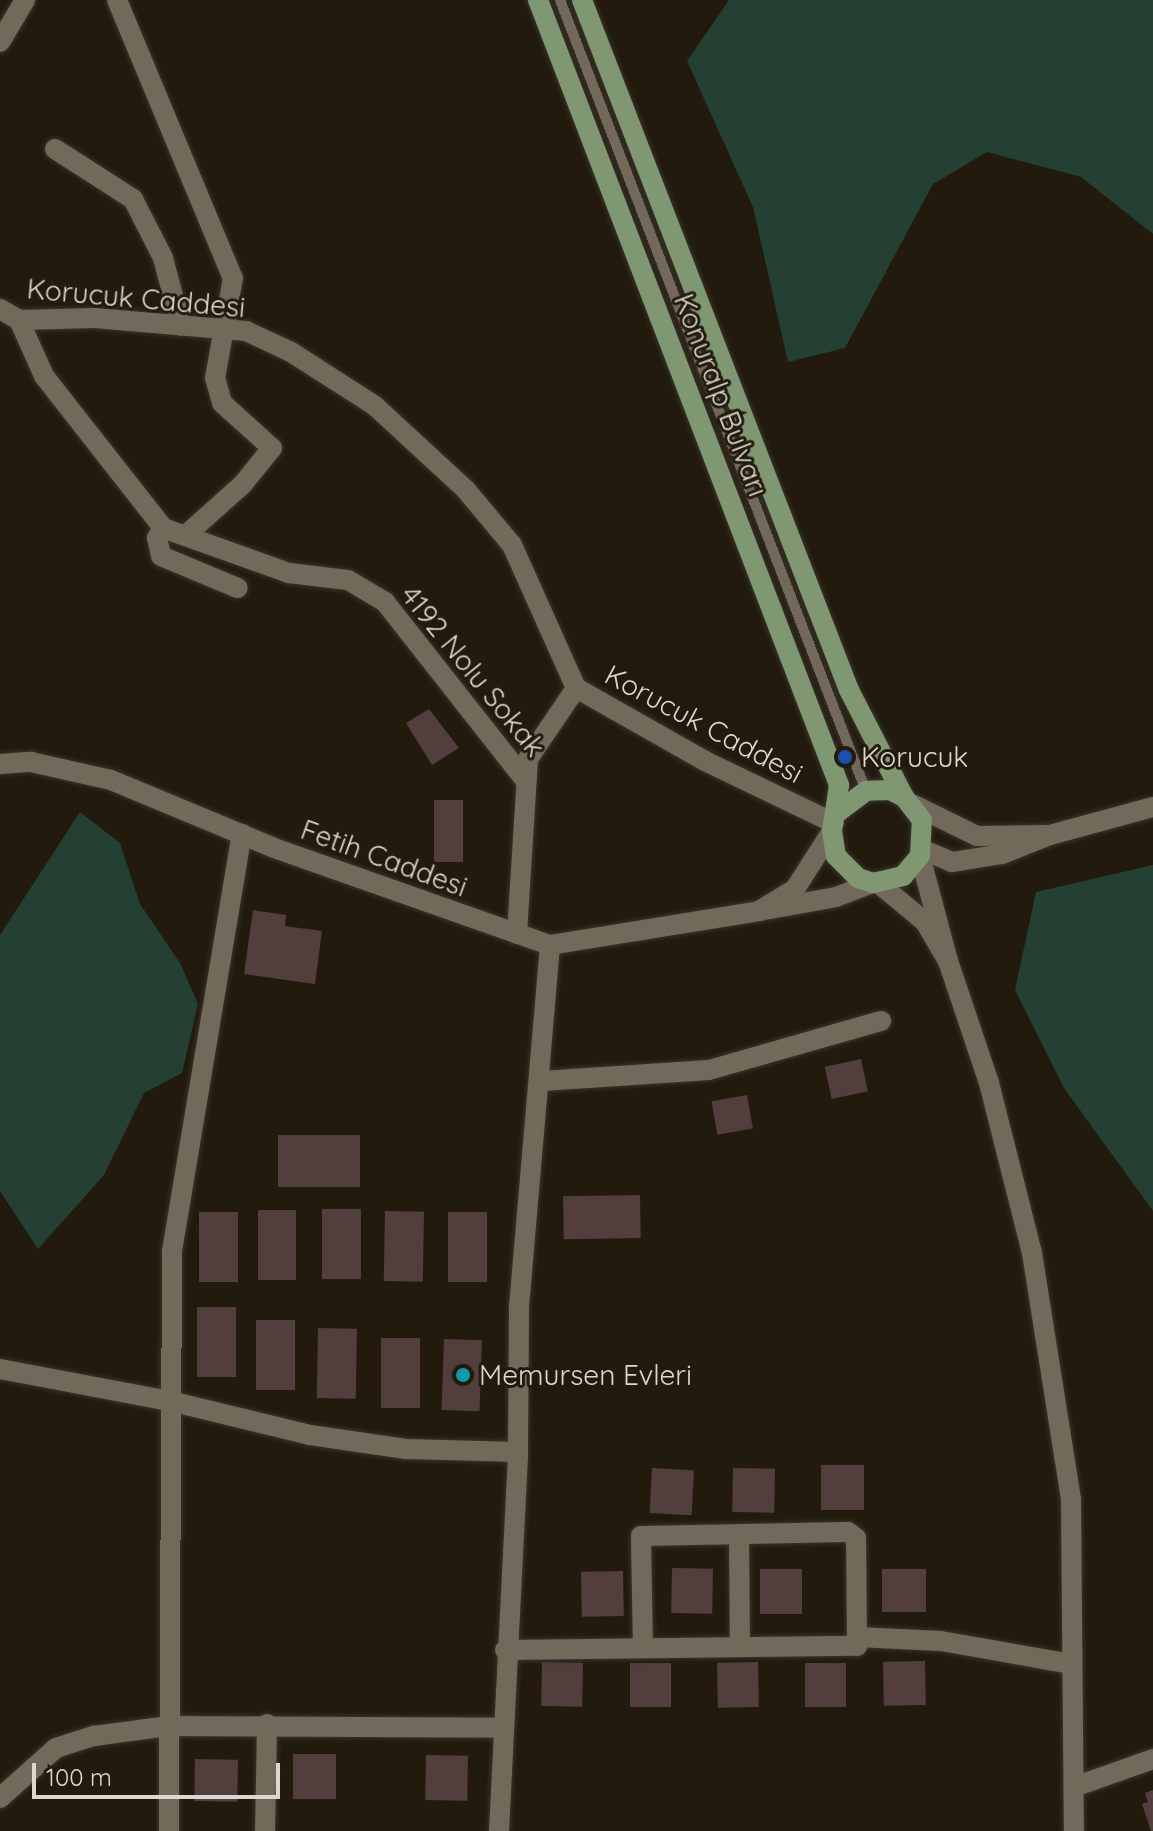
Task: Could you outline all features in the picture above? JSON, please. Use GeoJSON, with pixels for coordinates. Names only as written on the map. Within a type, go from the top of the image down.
{"type":"FeatureCollection","features":[{"type":"Feature","properties":{"kind":"main road","name":"Konuralp Bulvarı"},"geometry":{"type":"LineString","coordinates":[[538,0],[782,627],[839,785],[835,822]]}},
{"type":"Feature","properties":{"kind":"main road","name":"Konuralp Bulvarı"},"geometry":{"type":"LineString","coordinates":[[582,0],[849,690],[909,801]]}},
{"type":"Feature","properties":{"kind":"main road"},"geometry":{"type":"LineString","coordinates":[[890,790],[909,801],[922,820],[921,852],[903,876],[875,882],[845,869],[836,856],[835,822],[866,791],[890,790]]}},
{"type":"Feature","properties":{"kind":"street"},"geometry":{"type":"LineString","coordinates":[[0,42],[25,0]]}},
{"type":"Feature","properties":{"kind":"street"},"geometry":{"type":"LineString","coordinates":[[117,0],[233,278],[221,329],[215,378],[222,403],[272,448],[243,484],[186,535]]}},
{"type":"Feature","properties":{"kind":"street"},"geometry":{"type":"LineString","coordinates":[[55,149],[133,199],[163,258],[181,326]]}},
{"type":"Feature","properties":{"kind":"street","name":"Korucuk Caddesi"},"geometry":{"type":"LineString","coordinates":[[0,309],[19,320],[95,318],[246,331],[291,352],[374,405],[466,490],[512,545],[576,688],[705,761],[835,822]]}},
{"type":"Feature","properties":{"kind":"street"},"geometry":{"type":"LineString","coordinates":[[19,320],[44,376],[163,528],[157,538],[161,556],[238,588]]}},
{"type":"Feature","properties":{"kind":"street","name":"4192 Nolu Sokak"},"geometry":{"type":"LineString","coordinates":[[163,528],[289,573],[348,580],[385,602],[526,781]]}},
{"type":"Feature","properties":{"kind":"street"},"geometry":{"type":"LineString","coordinates":[[517,934],[528,759],[576,688]]}},
{"type":"Feature","properties":{"kind":"street","name":"Fetih Caddesi"},"geometry":{"type":"LineString","coordinates":[[0,764],[31,762],[111,780],[242,834],[550,945],[836,897],[875,882]]}},
{"type":"Feature","properties":{"kind":"street"},"geometry":{"type":"LineString","coordinates":[[909,801],[977,836],[1050,835]]}},
{"type":"Feature","properties":{"kind":"street"},"geometry":{"type":"LineString","coordinates":[[921,852],[952,862],[1002,854],[1050,835],[1153,807]]}},
{"type":"Feature","properties":{"kind":"street","name":"Fetih Caddesi"},"geometry":{"type":"LineString","coordinates":[[759,911],[795,889],[835,822]]}},
{"type":"Feature","properties":{"kind":"street"},"geometry":{"type":"LineString","coordinates":[[169,1831],[174,1402],[172,1251],[242,834]]}},
{"type":"Feature","properties":{"kind":"street"},"geometry":{"type":"LineString","coordinates":[[921,852],[948,961],[989,1083],[1032,1253],[1071,1500],[1074,1831]]}},
{"type":"Feature","properties":{"kind":"street"},"geometry":{"type":"LineString","coordinates":[[875,882],[925,922],[948,961]]}},
{"type":"Feature","properties":{"kind":"street"},"geometry":{"type":"LineString","coordinates":[[499,1831],[501,1728],[518,1452],[519,1307],[542,1081],[550,945]]}},
{"type":"Feature","properties":{"kind":"street"},"geometry":{"type":"LineString","coordinates":[[542,1081],[709,1070],[881,1021]]}},
{"type":"Feature","properties":{"kind":"street"},"geometry":{"type":"LineString","coordinates":[[0,1369],[174,1402],[310,1435],[406,1449],[518,1452]]}},
{"type":"Feature","properties":{"kind":"street"},"geometry":{"type":"LineString","coordinates":[[505,1650],[857,1646],[853,1533],[641,1536],[643,1648]]}},
{"type":"Feature","properties":{"kind":"street"},"geometry":{"type":"LineString","coordinates":[[739,1535],[740,1647]]}},
{"type":"Feature","properties":{"kind":"street"},"geometry":{"type":"LineString","coordinates":[[857,1637],[941,1641],[1072,1664]]}},
{"type":"Feature","properties":{"kind":"street"},"geometry":{"type":"LineString","coordinates":[[265,1831],[267,1724]]}},
{"type":"Feature","properties":{"kind":"street"},"geometry":{"type":"LineString","coordinates":[[0,1798],[56,1748],[94,1736],[169,1726],[267,1724],[501,1728]]}},
{"type":"Feature","properties":{"kind":"street"},"geometry":{"type":"LineString","coordinates":[[1074,1787],[1153,1759]]}},
{"type":"Feature","properties":{"kind":"lane"},"geometry":{"type":"LineString","coordinates":[[560,0],[866,791]]}},
{"type":"Feature","properties":{"kind":"green space"},"geometry":{"type":"Polygon","coordinates":[[[729,0],[1153,0],[1153,234],[1081,177],[987,152],[933,184],[845,348],[788,362],[753,207],[687,61],[729,0]]]}},
{"type":"Feature","properties":{"kind":"green space"},"geometry":{"type":"Polygon","coordinates":[[[80,812],[120,843],[140,904],[180,963],[198,1004],[182,1073],[144,1093],[104,1175],[38,1249],[0,1191],[0,935],[80,812]]]}},
{"type":"Feature","properties":{"kind":"green space"},"geometry":{"type":"Polygon","coordinates":[[[1153,865],[1153,1211],[1064,1088],[1015,990],[1036,892],[1153,865]]]}},
{"type":"Feature","properties":{"kind":"building"},"geometry":{"type":"Polygon","coordinates":[[[429,709],[459,748],[432,765],[406,723],[429,709]]]}},
{"type":"Feature","properties":{"kind":"building"},"geometry":{"type":"Polygon","coordinates":[[[434,800],[463,800],[463,862],[434,862],[434,800]]]}},
{"type":"Feature","properties":{"kind":"building"},"geometry":{"type":"Polygon","coordinates":[[[253,910],[286,915],[285,926],[322,931],[315,984],[244,974],[253,910]]]}},
{"type":"Feature","properties":{"kind":"building"},"geometry":{"type":"Polygon","coordinates":[[[861,1059],[868,1091],[832,1099],[825,1067],[861,1059]]]}},
{"type":"Feature","properties":{"kind":"building"},"geometry":{"type":"Polygon","coordinates":[[[747,1095],[753,1128],[717,1135],[712,1101],[747,1095]]]}},
{"type":"Feature","properties":{"kind":"building"},"geometry":{"type":"Polygon","coordinates":[[[278,1135],[360,1135],[360,1187],[278,1187],[278,1135]]]}},
{"type":"Feature","properties":{"kind":"building"},"geometry":{"type":"Polygon","coordinates":[[[640,1195],[641,1238],[564,1239],[563,1196],[640,1195]]]}},
{"type":"Feature","properties":{"kind":"building"},"geometry":{"type":"Polygon","coordinates":[[[322,1209],[361,1209],[361,1279],[322,1279],[322,1209]]]}},
{"type":"Feature","properties":{"kind":"building"},"geometry":{"type":"Polygon","coordinates":[[[258,1210],[296,1210],[296,1280],[258,1280],[258,1210]]]}},
{"type":"Feature","properties":{"kind":"building"},"geometry":{"type":"Polygon","coordinates":[[[385,1211],[424,1212],[423,1282],[384,1281],[385,1211]]]}},
{"type":"Feature","properties":{"kind":"building"},"geometry":{"type":"Polygon","coordinates":[[[199,1212],[238,1212],[238,1282],[199,1282],[199,1212]]]}},
{"type":"Feature","properties":{"kind":"building"},"geometry":{"type":"Polygon","coordinates":[[[448,1212],[487,1212],[487,1282],[448,1282],[448,1212]]]}},
{"type":"Feature","properties":{"kind":"building"},"geometry":{"type":"Polygon","coordinates":[[[197,1307],[236,1307],[236,1377],[197,1377],[197,1307]]]}},
{"type":"Feature","properties":{"kind":"building"},"geometry":{"type":"Polygon","coordinates":[[[256,1320],[295,1320],[295,1390],[256,1390],[256,1320]]]}},
{"type":"Feature","properties":{"kind":"building"},"geometry":{"type":"Polygon","coordinates":[[[318,1328],[357,1329],[356,1399],[317,1398],[318,1328]]]}},
{"type":"Feature","properties":{"kind":"building"},"geometry":{"type":"Polygon","coordinates":[[[381,1338],[420,1338],[420,1408],[381,1408],[381,1338]]]}},
{"type":"Feature","properties":{"kind":"building","name":"Memursen Evleri"},"geometry":{"type":"Polygon","coordinates":[[[444,1339],[482,1340],[479,1411],[442,1410],[444,1339]]]}},
{"type":"Feature","properties":{"kind":"building"},"geometry":{"type":"Polygon","coordinates":[[[821,1465],[864,1465],[864,1510],[821,1510],[821,1465]]]}},
{"type":"Feature","properties":{"kind":"building"},"geometry":{"type":"Polygon","coordinates":[[[652,1468],[694,1470],[692,1515],[650,1513],[652,1468]]]}},
{"type":"Feature","properties":{"kind":"building"},"geometry":{"type":"Polygon","coordinates":[[[733,1468],[775,1469],[774,1513],[732,1512],[733,1468]]]}},
{"type":"Feature","properties":{"kind":"building"},"geometry":{"type":"Polygon","coordinates":[[[672,1568],[713,1569],[712,1614],[671,1613],[672,1568]]]}},
{"type":"Feature","properties":{"kind":"building"},"geometry":{"type":"Polygon","coordinates":[[[760,1569],[802,1569],[802,1614],[760,1614],[760,1569]]]}},
{"type":"Feature","properties":{"kind":"building"},"geometry":{"type":"Polygon","coordinates":[[[882,1569],[926,1569],[926,1612],[882,1612],[882,1569]]]}},
{"type":"Feature","properties":{"kind":"building"},"geometry":{"type":"Polygon","coordinates":[[[623,1571],[624,1616],[582,1617],[581,1572],[623,1571]]]}},
{"type":"Feature","properties":{"kind":"building"},"geometry":{"type":"Polygon","coordinates":[[[925,1661],[926,1705],[884,1706],[883,1662],[925,1661]]]}},
{"type":"Feature","properties":{"kind":"building"},"geometry":{"type":"Polygon","coordinates":[[[542,1662],[583,1663],[582,1707],[541,1706],[542,1662]]]}},
{"type":"Feature","properties":{"kind":"building"},"geometry":{"type":"Polygon","coordinates":[[[758,1662],[759,1707],[718,1708],[717,1663],[758,1662]]]}},
{"type":"Feature","properties":{"kind":"building"},"geometry":{"type":"Polygon","coordinates":[[[630,1663],[671,1663],[671,1707],[630,1707],[630,1663]]]}},
{"type":"Feature","properties":{"kind":"building"},"geometry":{"type":"Polygon","coordinates":[[[805,1663],[846,1663],[846,1707],[805,1707],[805,1663]]]}},
{"type":"Feature","properties":{"kind":"building"},"geometry":{"type":"Polygon","coordinates":[[[293,1754],[336,1754],[336,1799],[293,1799],[293,1754]]]}},
{"type":"Feature","properties":{"kind":"building"},"geometry":{"type":"Polygon","coordinates":[[[426,1755],[468,1756],[467,1801],[425,1800],[426,1755]]]}},
{"type":"Feature","properties":{"kind":"building"},"geometry":{"type":"Polygon","coordinates":[[[195,1759],[238,1760],[237,1802],[194,1801],[195,1759]]]}},
{"type":"Feature","properties":{"kind":"building"},"geometry":{"type":"Polygon","coordinates":[[[1153,1790],[1151,1831],[1142,1804],[1148,1802],[1145,1793],[1153,1790]]]}},
{"type":"Feature","properties":{"kind":"place","name":"Korucuk"},"geometry":{"type":"Point","coordinates":[845,757]}},
{"type":"Feature","properties":{"kind":"place","name":"Memursen Evleri"},"geometry":{"type":"Point","coordinates":[463,1375]}}]}
